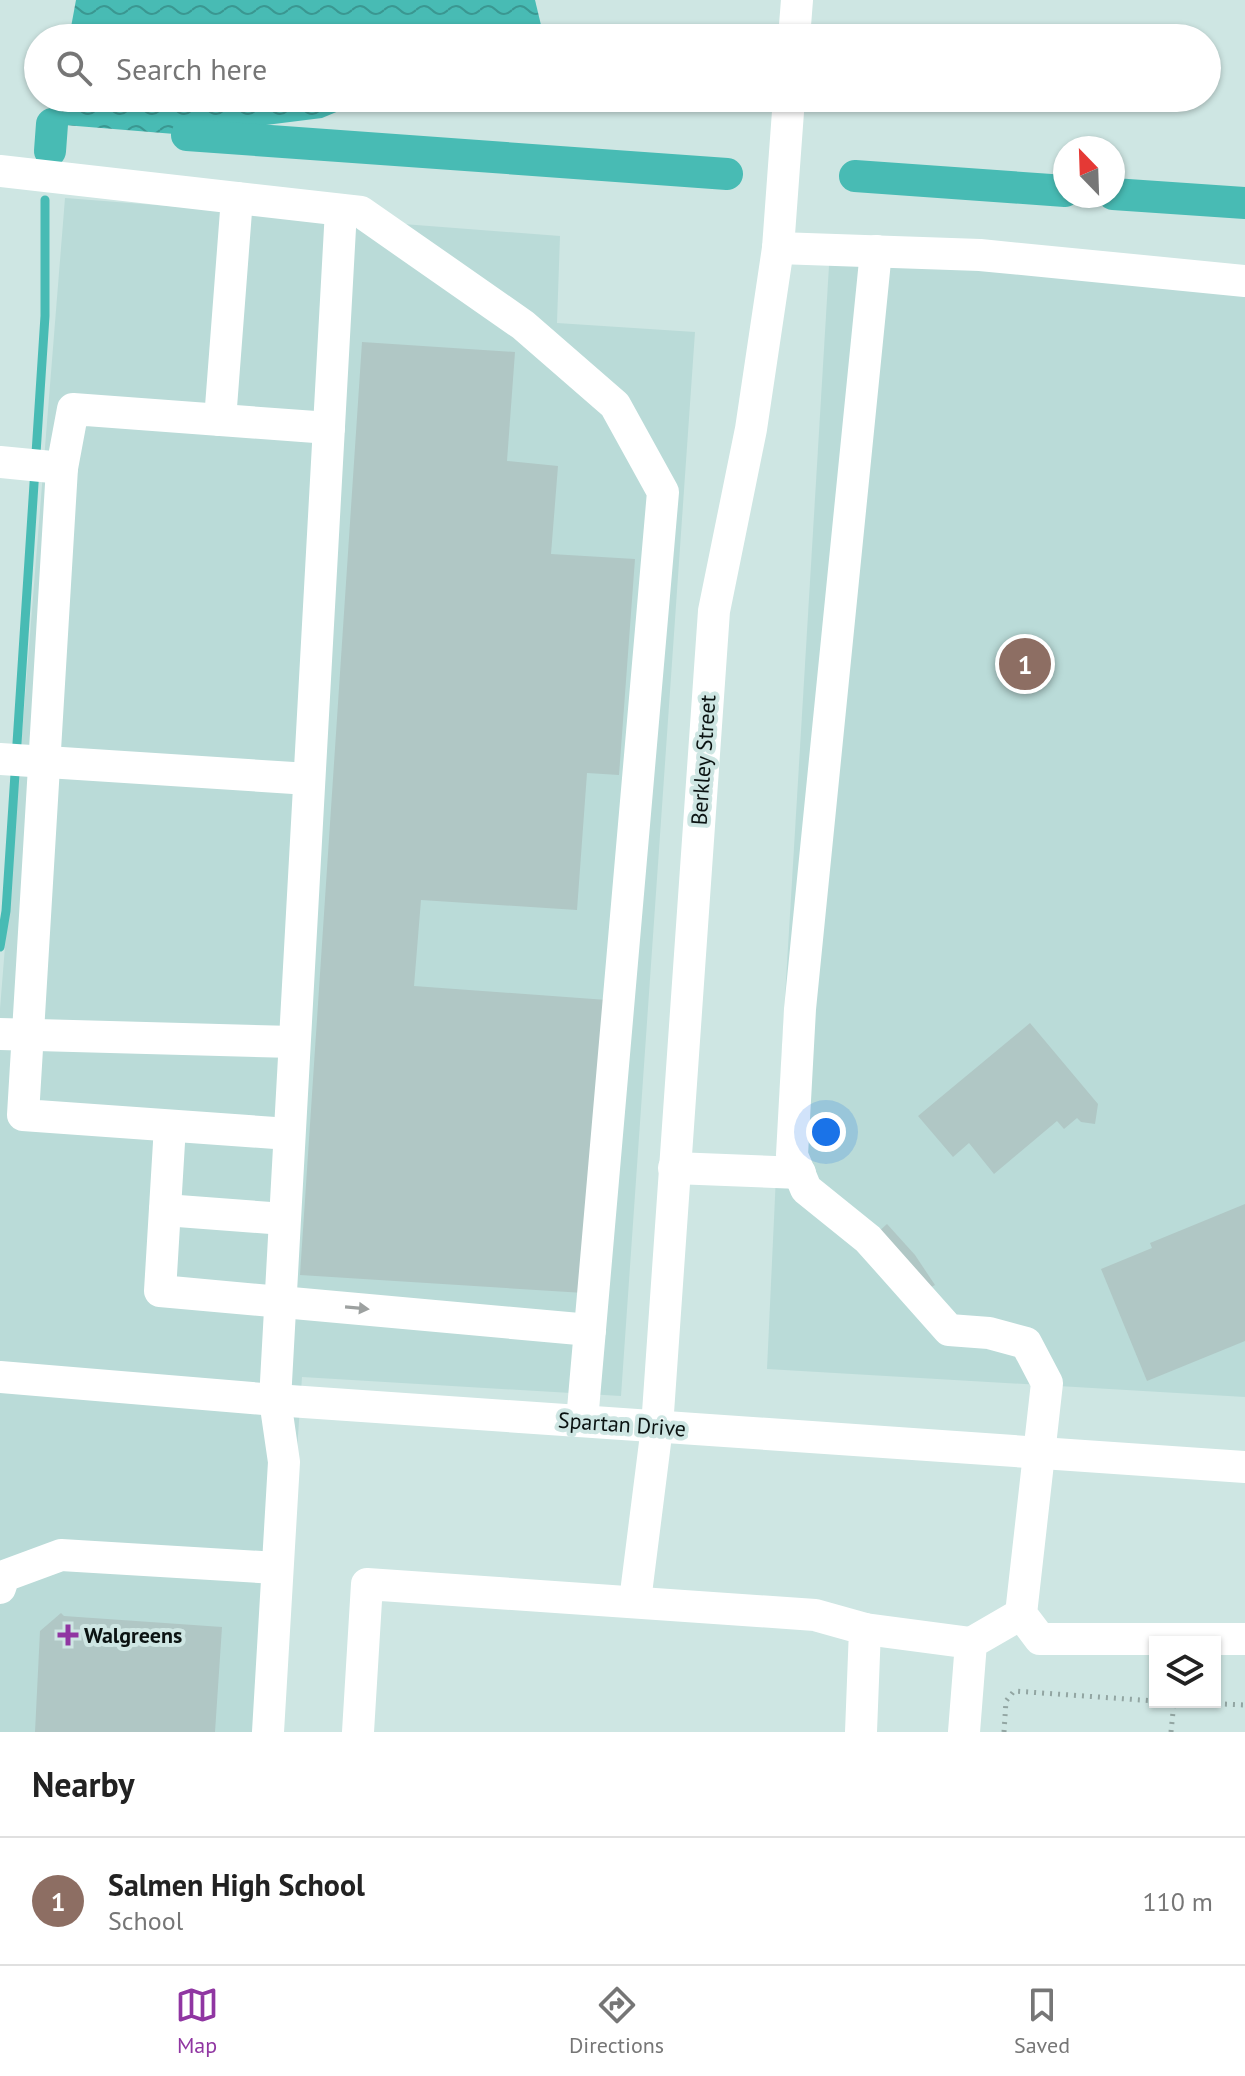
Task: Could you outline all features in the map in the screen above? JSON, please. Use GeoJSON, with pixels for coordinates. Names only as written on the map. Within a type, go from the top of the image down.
{"type":"FeatureCollection","features":[{"type":"Feature","properties":{"kind":"street"},"geometry":{"type":"LineString","coordinates":[[795,24],[797,0]]}},
{"type":"Feature","properties":{"kind":"street","name":"Berkley Street"},"geometry":{"type":"LineString","coordinates":[[635,1601],[657,1427],[714,611],[751,429],[778,248],[788,112]]}},
{"type":"Feature","properties":{"kind":"street"},"geometry":{"type":"LineString","coordinates":[[0,171],[361,212],[523,325],[615,405],[663,492],[582,1421]]}},
{"type":"Feature","properties":{"kind":"street"},"geometry":{"type":"LineString","coordinates":[[220,420],[237,198]]}},
{"type":"Feature","properties":{"kind":"street"},"geometry":{"type":"LineString","coordinates":[[268,1732],[284,1462],[275,1400],[341,210]]}},
{"type":"Feature","properties":{"kind":"street"},"geometry":{"type":"LineString","coordinates":[[778,248],[980,255],[1245,281]]}},
{"type":"Feature","properties":{"kind":"street"},"geometry":{"type":"LineString","coordinates":[[876,251],[800,1009],[792,1155],[806,1189],[868,1239],[949,1330],[989,1333],[1026,1343],[1047,1383],[1021,1614],[1040,1639],[1245,1639]]}},
{"type":"Feature","properties":{"kind":"street"},"geometry":{"type":"LineString","coordinates":[[289,1134],[23,1115],[14,1035],[42,762],[62,468],[73,409],[329,428]]}},
{"type":"Feature","properties":{"kind":"street"},"geometry":{"type":"LineString","coordinates":[[0,462],[62,468]]}},
{"type":"Feature","properties":{"kind":"street"},"geometry":{"type":"LineString","coordinates":[[0,759],[309,779]]}},
{"type":"Feature","properties":{"kind":"street"},"geometry":{"type":"LineString","coordinates":[[14,1035],[294,1042]]}},
{"type":"Feature","properties":{"kind":"street"},"geometry":{"type":"LineString","coordinates":[[170,1126],[160,1291],[590,1330]]}},
{"type":"Feature","properties":{"kind":"street"},"geometry":{"type":"LineString","coordinates":[[674,1168],[800,1173]]}},
{"type":"Feature","properties":{"kind":"street"},"geometry":{"type":"LineString","coordinates":[[165,1210],[284,1219]]}},
{"type":"Feature","properties":{"kind":"street","name":"Spartan Drive"},"geometry":{"type":"LineString","coordinates":[[0,1377],[275,1400],[1245,1467]]}},
{"type":"Feature","properties":{"kind":"street"},"geometry":{"type":"LineString","coordinates":[[0,1588],[4,1576],[61,1555],[277,1568]]}},
{"type":"Feature","properties":{"kind":"street"},"geometry":{"type":"LineString","coordinates":[[358,1732],[367,1584],[815,1615],[865,1629],[971,1643],[1021,1614]]}},
{"type":"Feature","properties":{"kind":"street"},"geometry":{"type":"LineString","coordinates":[[861,1732],[865,1629]]}},
{"type":"Feature","properties":{"kind":"street"},"geometry":{"type":"LineString","coordinates":[[964,1732],[971,1643]]}},
{"type":"Feature","properties":{"kind":"path"},"geometry":{"type":"LineString","coordinates":[[1004,1732],[1006,1701],[1014,1691],[1149,1701]]}},
{"type":"Feature","properties":{"kind":"path"},"geometry":{"type":"LineString","coordinates":[[1221,1704],[1245,1705]]}},
{"type":"Feature","properties":{"kind":"path"},"geometry":{"type":"LineString","coordinates":[[1171,1732],[1175,1708]]}},
{"type":"Feature","properties":{"kind":"shaded area"},"geometry":{"type":"Polygon","coordinates":[[[65,198],[560,236],[557,323],[695,332],[621,1396],[302,1377],[278,1732],[0,1732],[0,1009],[65,198]]]}},
{"type":"Feature","properties":{"kind":"shaded area"},"geometry":{"type":"Polygon","coordinates":[[[830,249],[1245,282],[1245,1397],[767,1369],[782,1047],[830,249]]]}},
{"type":"Feature","properties":{"kind":"water"},"geometry":{"type":"Polygon","coordinates":[[[76,0],[535,0],[541,24],[72,24],[76,0]]]}},
{"type":"Feature","properties":{"kind":"water"},"geometry":{"type":"Polygon","coordinates":[[[54,112],[336,112],[322,118],[187,135],[52,124],[54,112]]]}},
{"type":"Feature","properties":{"kind":"building"},"geometry":{"type":"Polygon","coordinates":[[[362,342],[515,352],[507,461],[558,466],[551,554],[635,559],[619,775],[587,773],[577,910],[421,900],[414,986],[607,1000],[584,1293],[300,1275],[362,342]]]}},
{"type":"Feature","properties":{"kind":"building"},"geometry":{"type":"Polygon","coordinates":[[[1030,1023],[1098,1104],[1095,1124],[1081,1122],[1077,1118],[1064,1129],[1057,1121],[994,1174],[969,1143],[953,1157],[918,1116],[1030,1023]]]}},
{"type":"Feature","properties":{"kind":"building"},"geometry":{"type":"Polygon","coordinates":[[[1245,1204],[1245,1341],[1147,1381],[1101,1269],[1152,1248],[1150,1243],[1245,1204]]]}},
{"type":"Feature","properties":{"kind":"building"},"geometry":{"type":"Polygon","coordinates":[[[887,1224],[915,1255],[935,1285],[922,1292],[876,1234],[887,1224]]]}},
{"type":"Feature","properties":{"kind":"building"},"geometry":{"type":"Polygon","coordinates":[[[61,1613],[64,1616],[222,1627],[215,1732],[35,1732],[40,1631],[61,1613]]]}},
{"type":"Feature","properties":{"kind":"waterway"},"geometry":{"type":"LineString","coordinates":[[50,151],[52,124]]}},
{"type":"Feature","properties":{"kind":"waterway"},"geometry":{"type":"LineString","coordinates":[[187,135],[727,174]]}},
{"type":"Feature","properties":{"kind":"waterway"},"geometry":{"type":"LineString","coordinates":[[855,176],[1053,190]]}},
{"type":"Feature","properties":{"kind":"waterway"},"geometry":{"type":"LineString","coordinates":[[1125,195],[1245,203]]}},
{"type":"Feature","properties":{"kind":"waterway"},"geometry":{"type":"LineString","coordinates":[[0,947],[6,911],[45,316],[45,200]]}},
{"type":"Feature","properties":{"kind":"place","name":"Salmen High School"},"geometry":{"type":"Point","coordinates":[1025,664]}},
{"type":"Feature","properties":{"kind":"place","name":"Walgreens"},"geometry":{"type":"Point","coordinates":[68,1635]}}]}
